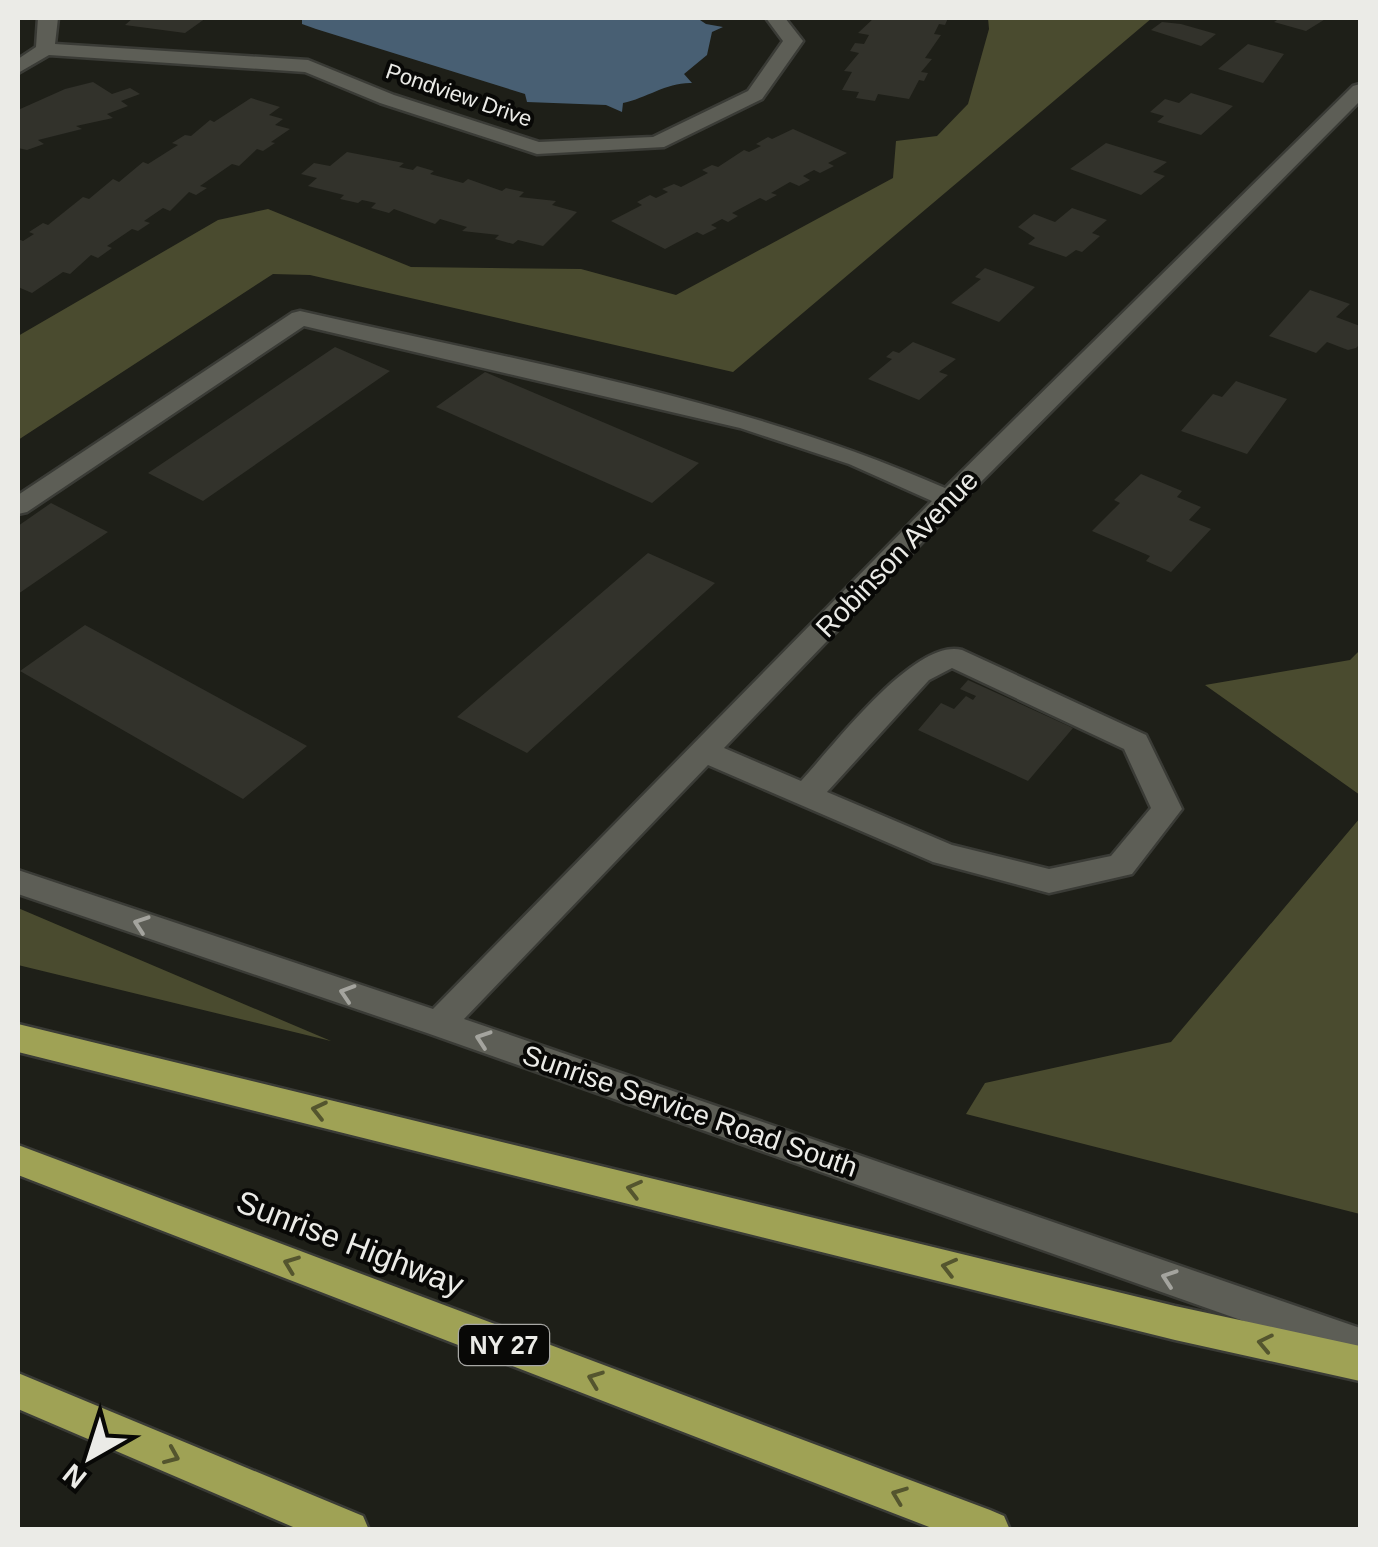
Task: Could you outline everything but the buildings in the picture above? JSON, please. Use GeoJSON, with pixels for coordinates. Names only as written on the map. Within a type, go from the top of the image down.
{"type":"FeatureCollection","features":[{"type":"Feature","properties":{"kind":"highway"},"geometry":{"type":"LineString","coordinates":[[18,1038],[1175,1323],[1360,1364]]}},
{"type":"Feature","properties":{"kind":"highway","name":"Sunrise Highway"},"geometry":{"type":"LineString","coordinates":[[18,1160],[990,1530]]}},
{"type":"Feature","properties":{"kind":"highway"},"geometry":{"type":"LineString","coordinates":[[18,1392],[349,1530]]}},
{"type":"Feature","properties":{"kind":"street"},"geometry":{"type":"LineString","coordinates":[[18,67],[45,50],[48,18]]}},
{"type":"Feature","properties":{"kind":"street","name":"Pondview Drive"},"geometry":{"type":"LineString","coordinates":[[45,50],[308,66],[387,99],[536,148],[657,142],[755,94],[793,40],[775,18]]}},
{"type":"Feature","properties":{"kind":"street","name":"Robinson Avenue"},"geometry":{"type":"LineString","coordinates":[[439,1024],[949,500],[1360,90]]}},
{"type":"Feature","properties":{"kind":"street"},"geometry":{"type":"LineString","coordinates":[[18,506],[300,318],[748,422],[858,459],[949,500]]}},
{"type":"Feature","properties":{"kind":"street"},"geometry":{"type":"LineString","coordinates":[[704,752],[944,854],[1050,881],[1121,866],[1167,809],[1136,742],[952,657],[919,673],[807,794]]}},
{"type":"Feature","properties":{"kind":"street","name":"Sunrise Service Road South"},"geometry":{"type":"LineString","coordinates":[[18,882],[439,1024],[1360,1345]]}},
{"type":"Feature","properties":{"kind":"green space"},"geometry":{"type":"Polygon","coordinates":[[[988,18],[1152,18],[733,372],[310,275],[273,274],[18,440],[18,336],[218,220],[268,209],[411,267],[581,269],[676,295],[893,178],[896,141],[937,136],[968,104],[989,29],[988,18]]]}},
{"type":"Feature","properties":{"kind":"green space"},"geometry":{"type":"Polygon","coordinates":[[[1360,650],[1360,795],[1205,685],[1350,660],[1360,650]]]}},
{"type":"Feature","properties":{"kind":"green space"},"geometry":{"type":"Polygon","coordinates":[[[1360,818],[1360,1214],[966,1114],[985,1083],[1171,1042],[1360,818]]]}},
{"type":"Feature","properties":{"kind":"green space"},"geometry":{"type":"Polygon","coordinates":[[[18,908],[331,1041],[18,965],[18,908]]]}},
{"type":"Feature","properties":{"kind":"water"},"geometry":{"type":"Polygon","coordinates":[[[302,18],[697,18],[723,27],[712,32],[707,55],[684,74],[692,83],[674,85],[623,103],[622,112],[606,105],[527,102],[525,94],[316,29],[302,24],[302,18]]]}}]}
